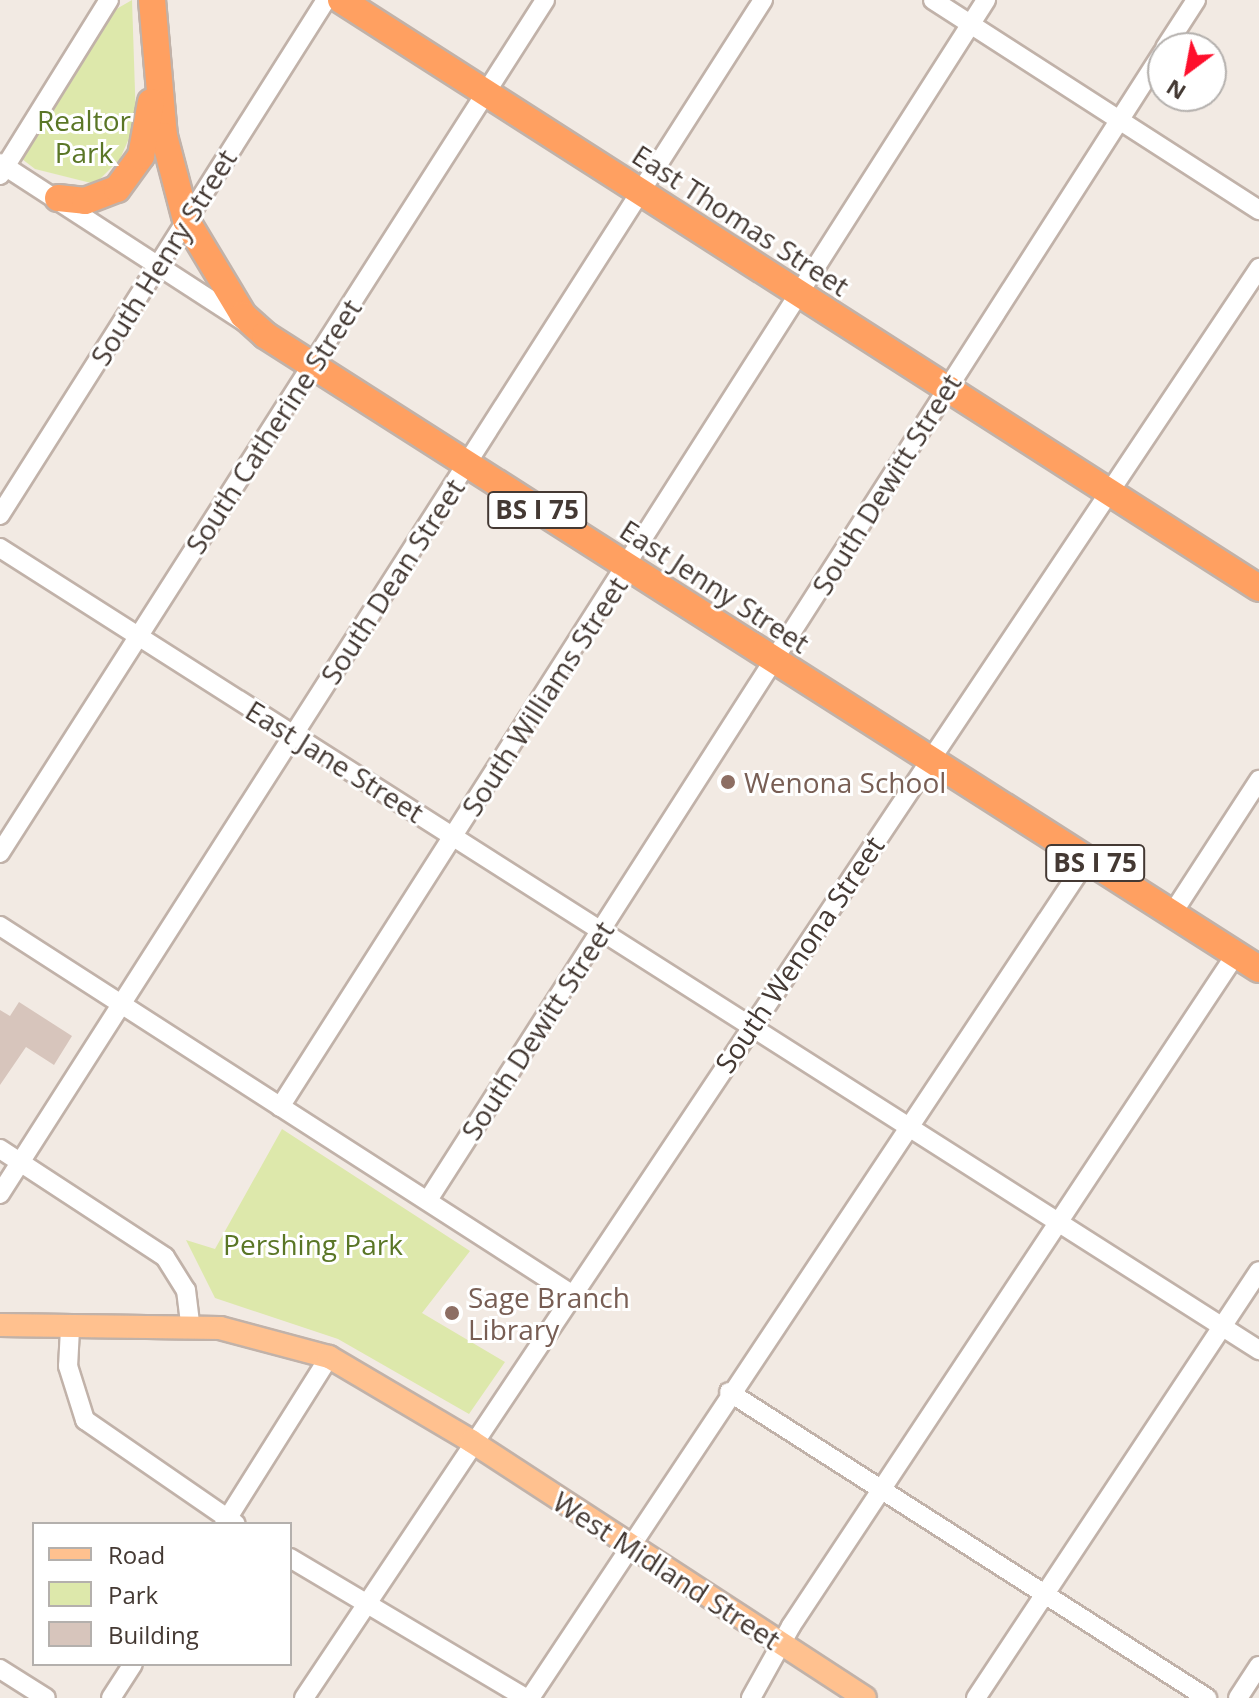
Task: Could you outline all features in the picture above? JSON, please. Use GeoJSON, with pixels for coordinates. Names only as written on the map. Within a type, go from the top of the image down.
{"type":"FeatureCollection","features":[{"type":"Feature","properties":{"kind":"highway","name":"BS I 75"},"geometry":{"type":"LineString","coordinates":[[152,0],[170,173],[186,220]]}},
{"type":"Feature","properties":{"kind":"highway","name":"East Thomas Street"},"geometry":{"type":"LineString","coordinates":[[341,0],[1259,588]]}},
{"type":"Feature","properties":{"kind":"highway"},"geometry":{"type":"LineString","coordinates":[[58,198],[102,196],[135,168],[157,63]]}},
{"type":"Feature","properties":{"kind":"highway","name":"East Jenny Street"},"geometry":{"type":"LineString","coordinates":[[186,220],[243,315],[265,335],[310,367],[929,760]]}},
{"type":"Feature","properties":{"kind":"highway","name":"BS I 75"},"geometry":{"type":"LineString","coordinates":[[929,760],[1259,969]]}},
{"type":"Feature","properties":{"kind":"main road","name":"West Midland Street"},"geometry":{"type":"LineString","coordinates":[[0,1325],[70,1329],[190,1325],[329,1357],[471,1441],[865,1698]]}},
{"type":"Feature","properties":{"kind":"street"},"geometry":{"type":"LineString","coordinates":[[2,168],[109,0]]}},
{"type":"Feature","properties":{"kind":"street","name":"South Henry Street"},"geometry":{"type":"LineString","coordinates":[[0,515],[326,0]]}},
{"type":"Feature","properties":{"kind":"street","name":"South Catherine Street"},"geometry":{"type":"LineString","coordinates":[[0,853],[545,0]]}},
{"type":"Feature","properties":{"kind":"street","name":"South Dean Street"},"geometry":{"type":"LineString","coordinates":[[0,1194],[763,0]]}},
{"type":"Feature","properties":{"kind":"street"},"geometry":{"type":"LineString","coordinates":[[933,0],[1259,210]]}},
{"type":"Feature","properties":{"kind":"street","name":"South Williams Street"},"geometry":{"type":"LineString","coordinates":[[280,1107],[986,0]]}},
{"type":"Feature","properties":{"kind":"street","name":"South Dewitt Street"},"geometry":{"type":"LineString","coordinates":[[1176,32],[1196,0]]}},
{"type":"Feature","properties":{"kind":"street","name":"South Dewitt Street"},"geometry":{"type":"LineString","coordinates":[[428,1200],[1147,77]]}},
{"type":"Feature","properties":{"kind":"street","name":"East Jenny Street"},"geometry":{"type":"LineString","coordinates":[[2,168],[58,198],[265,335]]}},
{"type":"Feature","properties":{"kind":"street","name":"South Wenona Street"},"geometry":{"type":"LineString","coordinates":[[304,1698],[471,1441],[573,1295],[1259,268]]}},
{"type":"Feature","properties":{"kind":"street","name":"East Jane Street"},"geometry":{"type":"LineString","coordinates":[[0,548],[1259,1350]]}},
{"type":"Feature","properties":{"kind":"street"},"geometry":{"type":"LineString","coordinates":[[1172,914],[1259,780]]}},
{"type":"Feature","properties":{"kind":"street"},"geometry":{"type":"LineString","coordinates":[[292,1559],[369,1601],[528,1698],[729,1392],[1088,858]]}},
{"type":"Feature","properties":{"kind":"street"},"geometry":{"type":"LineString","coordinates":[[0,926],[573,1295]]}},
{"type":"Feature","properties":{"kind":"street"},"geometry":{"type":"LineString","coordinates":[[751,1698],[882,1490],[1236,954]]}},
{"type":"Feature","properties":{"kind":"street"},"geometry":{"type":"LineString","coordinates":[[0,1149],[165,1257],[186,1290],[190,1325]]}},
{"type":"Feature","properties":{"kind":"street"},"geometry":{"type":"LineString","coordinates":[[976,1698],[1259,1271]]}},
{"type":"Feature","properties":{"kind":"street"},"geometry":{"type":"LineString","coordinates":[[70,1329],[68,1366],[85,1420],[229,1522],[329,1357]]}},
{"type":"Feature","properties":{"kind":"street"},"geometry":{"type":"LineString","coordinates":[[729,1392],[1207,1698]]}},
{"type":"Feature","properties":{"kind":"street"},"geometry":{"type":"LineString","coordinates":[[111,1698],[132,1666]]}},
{"type":"Feature","properties":{"kind":"street"},"geometry":{"type":"LineString","coordinates":[[1238,1698],[1259,1666]]}},
{"type":"Feature","properties":{"kind":"street"},"geometry":{"type":"LineString","coordinates":[[0,1669],[46,1698]]}},
{"type":"Feature","properties":{"kind":"green space","name":"Realtor Park"},"geometry":{"type":"Polygon","coordinates":[[[132,0],[136,122],[120,159],[95,184],[35,169],[22,159],[24,151],[113,11],[132,0]]]}},
{"type":"Feature","properties":{"kind":"green space","name":"Pershing Park"},"geometry":{"type":"Polygon","coordinates":[[[282,1129],[470,1251],[422,1313],[505,1362],[469,1414],[338,1339],[215,1298],[186,1240],[215,1249],[282,1129]]]}},
{"type":"Feature","properties":{"kind":"building"},"geometry":{"type":"Polygon","coordinates":[[[19,1002],[72,1036],[54,1065],[26,1047],[0,1085],[0,1010],[10,1016],[19,1002]]]}},
{"type":"Feature","properties":{"kind":"place","name":"Wenona School"},"geometry":{"type":"Point","coordinates":[728,782]}},
{"type":"Feature","properties":{"kind":"place","name":"Sage Branch Library"},"geometry":{"type":"Point","coordinates":[452,1313]}}]}
